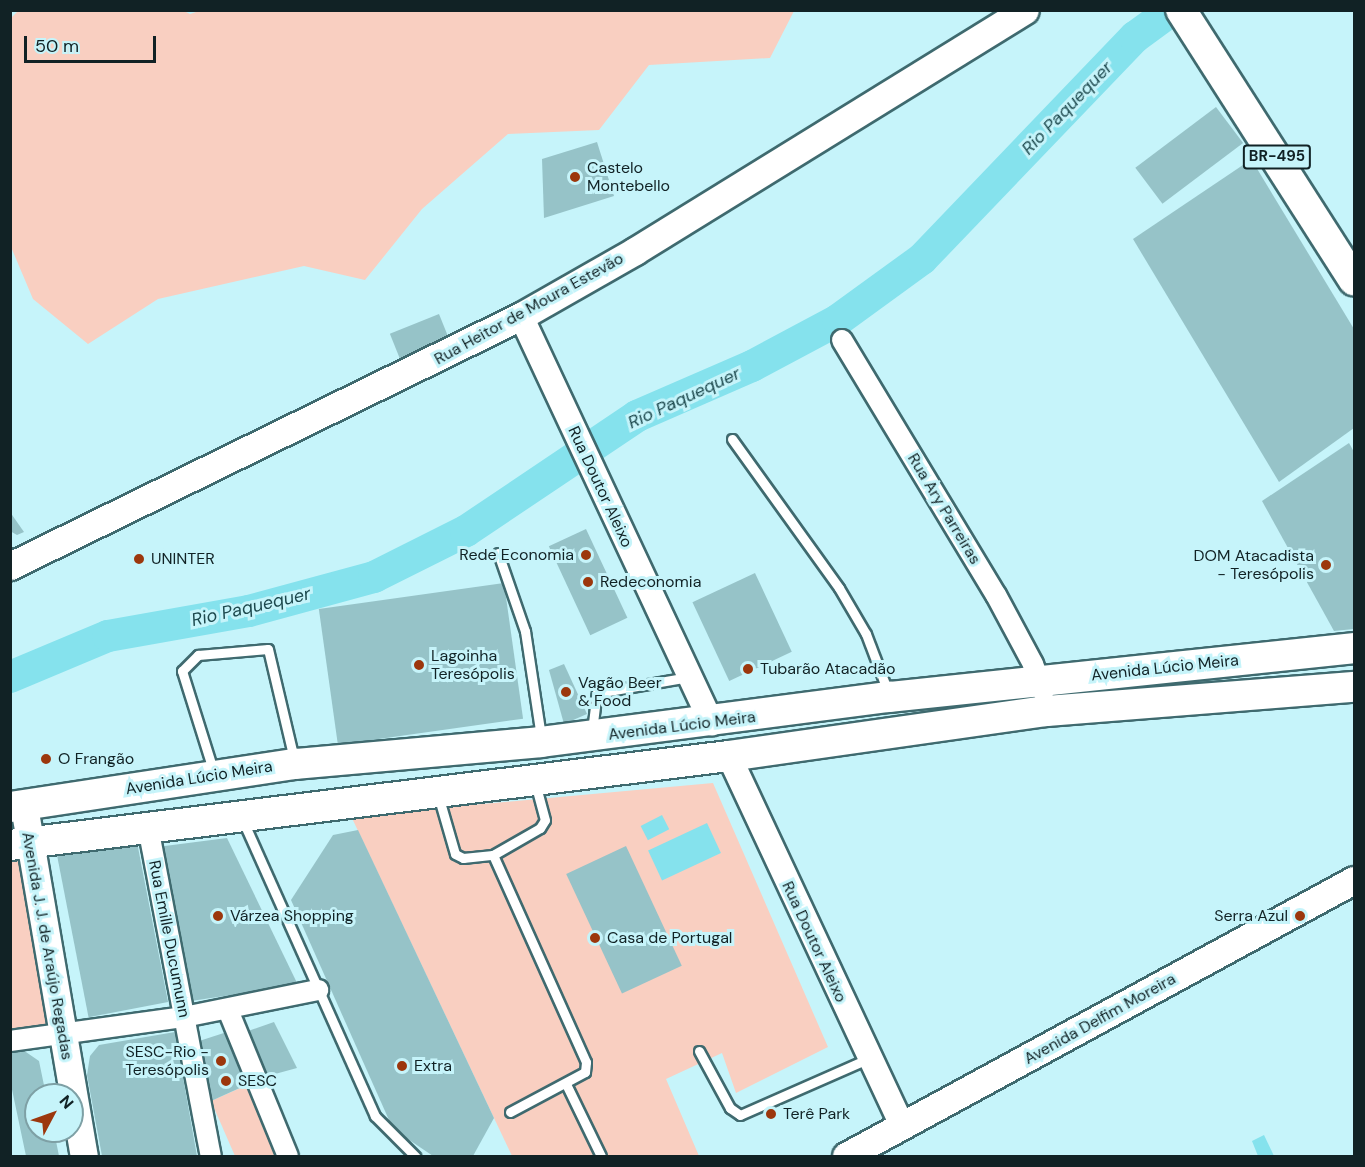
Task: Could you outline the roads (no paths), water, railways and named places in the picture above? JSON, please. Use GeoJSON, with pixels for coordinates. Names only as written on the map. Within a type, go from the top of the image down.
{"type":"FeatureCollection","features":[{"type":"Feature","properties":{"kind":"main road","name":"Rua Heitor de Moura Estevão"},"geometry":{"type":"LineString","coordinates":[[10,566],[521,316],[645,244],[1025,10]]}},
{"type":"Feature","properties":{"kind":"main road","name":"BR-495"},"geometry":{"type":"LineString","coordinates":[[1189,23],[1354,280]]}},
{"type":"Feature","properties":{"kind":"main road","name":"Avenida Lúcio Meira"},"geometry":{"type":"LineString","coordinates":[[17,807],[295,764],[591,737],[712,723],[889,698],[1040,682],[1352,656]]}},
{"type":"Feature","properties":{"kind":"main road","name":"Avenida Lúcio Meira"},"geometry":{"type":"LineString","coordinates":[[20,844],[729,756],[1046,711],[1354,687]]}},
{"type":"Feature","properties":{"kind":"main road","name":"Avenida J. J. de Araújo Regadas"},"geometry":{"type":"LineString","coordinates":[[17,807],[20,844],[62,1034],[84,1156]]}},
{"type":"Feature","properties":{"kind":"main road","name":"Avenida Delfim Moreira"},"geometry":{"type":"LineString","coordinates":[[846,1156],[1354,880]]}},
{"type":"Feature","properties":{"kind":"street","name":"Rua Doutor Aleixo"},"geometry":{"type":"LineString","coordinates":[[521,316],[712,723]]}},
{"type":"Feature","properties":{"kind":"street","name":"Rua Ary Parreiras"},"geometry":{"type":"LineString","coordinates":[[842,340],[996,595],[1040,682],[1046,711]]}},
{"type":"Feature","properties":{"kind":"street","name":"Rua Doutor Aleixo"},"geometry":{"type":"LineString","coordinates":[[729,756],[902,1126]]}},
{"type":"Feature","properties":{"kind":"street","name":"Rua Emille Ducumunn"},"geometry":{"type":"LineString","coordinates":[[148,827],[211,1156]]}},
{"type":"Feature","properties":{"kind":"street"},"geometry":{"type":"LineString","coordinates":[[10,1041],[228,1010],[318,990]]}},
{"type":"Feature","properties":{"kind":"street"},"geometry":{"type":"LineString","coordinates":[[228,1010],[288,1156]]}},
{"type":"Feature","properties":{"kind":"lane"},"geometry":{"type":"LineString","coordinates":[[732,439],[838,588],[866,634],[889,698]]}},
{"type":"Feature","properties":{"kind":"lane"},"geometry":{"type":"LineString","coordinates":[[498,553],[525,631],[541,742]]}},
{"type":"Feature","properties":{"kind":"lane"},"geometry":{"type":"LineString","coordinates":[[214,775],[182,671],[198,655],[268,649],[295,764]]}},
{"type":"Feature","properties":{"kind":"lane"},"geometry":{"type":"LineString","coordinates":[[591,737],[597,693],[689,677]]}},
{"type":"Feature","properties":{"kind":"lane"},"geometry":{"type":"LineString","coordinates":[[437,793],[455,854],[463,858],[493,855],[540,828],[545,820],[534,781]]}},
{"type":"Feature","properties":{"kind":"lane"},"geometry":{"type":"LineString","coordinates":[[241,816],[375,1116],[415,1156]]}},
{"type":"Feature","properties":{"kind":"lane"},"geometry":{"type":"LineString","coordinates":[[493,855],[586,1062],[585,1072],[510,1112]]}},
{"type":"Feature","properties":{"kind":"lane"},"geometry":{"type":"LineString","coordinates":[[699,1051],[730,1107],[740,1115],[870,1058]]}},
{"type":"Feature","properties":{"kind":"lane"},"geometry":{"type":"LineString","coordinates":[[566,1084],[601,1156]]}},
{"type":"Feature","properties":{"kind":"water"},"geometry":{"type":"Polygon","coordinates":[[[662,815],[669,829],[648,840],[641,826],[662,815]]]}},
{"type":"Feature","properties":{"kind":"water"},"geometry":{"type":"Polygon","coordinates":[[[707,823],[721,853],[662,880],[648,850],[707,823]]]}},
{"type":"Feature","properties":{"kind":"water"},"geometry":{"type":"Polygon","coordinates":[[[1264,1135],[1274,1156],[1258,1156],[1252,1141],[1264,1135]]]}},
{"type":"Feature","properties":{"kind":"waterway","name":"Rio Paquequer"},"geometry":{"type":"LineString","coordinates":[[10,677],[108,636],[249,611],[374,577],[466,531],[637,416],[752,366],[838,320],[922,259],[1135,37],[1172,10]]}},
{"type":"Feature","properties":{"kind":"place","name":"Castelo Montebello"},"geometry":{"type":"Point","coordinates":[575,177]}},
{"type":"Feature","properties":{"kind":"place","name":"Rede Economia"},"geometry":{"type":"Point","coordinates":[586,555]}},
{"type":"Feature","properties":{"kind":"place","name":"UNINTER"},"geometry":{"type":"Point","coordinates":[139,559]}},
{"type":"Feature","properties":{"kind":"place","name":"DOM Atacadista - Teresópolis"},"geometry":{"type":"Point","coordinates":[1326,565]}},
{"type":"Feature","properties":{"kind":"place","name":"Redeconomia"},"geometry":{"type":"Point","coordinates":[588,582]}},
{"type":"Feature","properties":{"kind":"place","name":"Lagoinha Teresópolis"},"geometry":{"type":"Point","coordinates":[419,665]}},
{"type":"Feature","properties":{"kind":"place","name":"Tubarão Atacadão"},"geometry":{"type":"Point","coordinates":[748,669]}},
{"type":"Feature","properties":{"kind":"place","name":"Vagão Beer & Food"},"geometry":{"type":"Point","coordinates":[566,692]}},
{"type":"Feature","properties":{"kind":"place","name":"O Frangão"},"geometry":{"type":"Point","coordinates":[46,759]}},
{"type":"Feature","properties":{"kind":"place","name":"Várzea Shopping"},"geometry":{"type":"Point","coordinates":[218,916]}},
{"type":"Feature","properties":{"kind":"place","name":"Serra Azul"},"geometry":{"type":"Point","coordinates":[1300,916]}},
{"type":"Feature","properties":{"kind":"place","name":"Casa de Portugal"},"geometry":{"type":"Point","coordinates":[595,938]}},
{"type":"Feature","properties":{"kind":"place","name":"SESC-Rio - Teresópolis"},"geometry":{"type":"Point","coordinates":[221,1061]}},
{"type":"Feature","properties":{"kind":"place","name":"Extra"},"geometry":{"type":"Point","coordinates":[402,1066]}},
{"type":"Feature","properties":{"kind":"place","name":"SESC"},"geometry":{"type":"Point","coordinates":[226,1081]}},
{"type":"Feature","properties":{"kind":"place","name":"Terê Park"},"geometry":{"type":"Point","coordinates":[771,1114]}}]}
